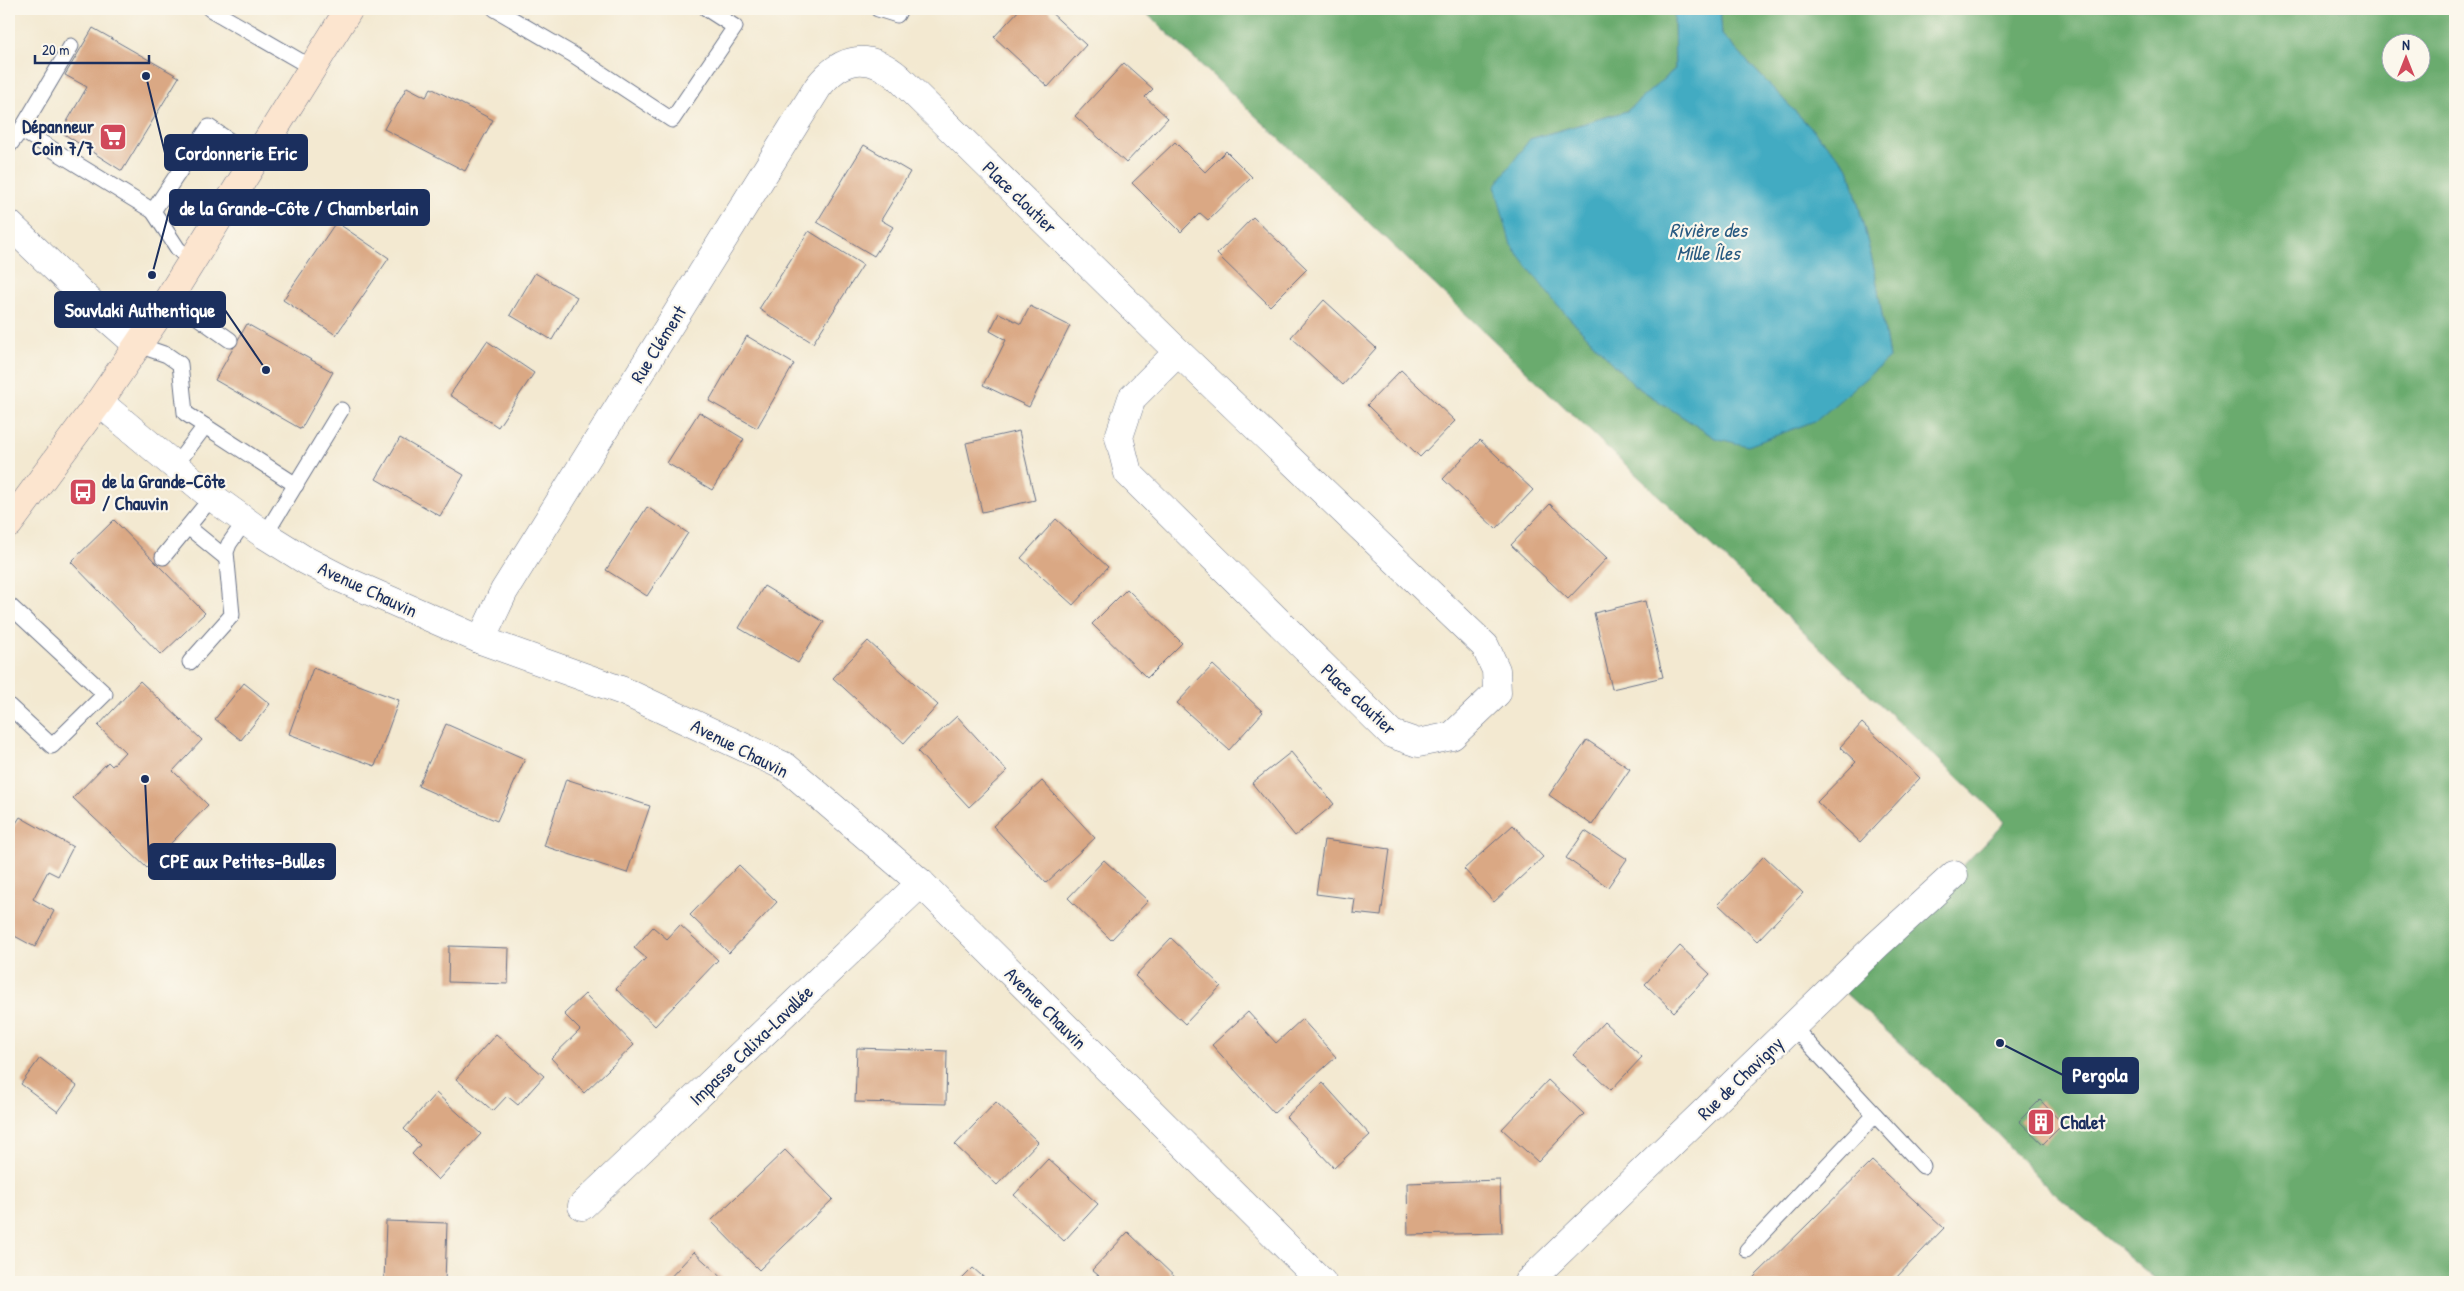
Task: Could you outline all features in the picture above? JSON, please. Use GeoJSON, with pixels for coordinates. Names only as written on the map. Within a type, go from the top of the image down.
{"type":"FeatureCollection","features":[{"type":"Feature","properties":{"kind":"main road"},"geometry":{"type":"LineString","coordinates":[[9,524],[99,402],[170,297],[314,69],[348,9]]}},
{"type":"Feature","properties":{"kind":"street","name":"Place cloutier"},"geometry":{"type":"LineString","coordinates":[[851,60],[866,60],[879,64],[894,74],[1178,352],[1485,646],[1496,670],[1496,693],[1452,736],[1418,743],[1392,734],[1128,473],[1119,437],[1132,398],[1178,352]]}},
{"type":"Feature","properties":{"kind":"street","name":"Rue Clément"},"geometry":{"type":"LineString","coordinates":[[481,640],[504,591],[818,86],[825,77],[851,60]]}},
{"type":"Feature","properties":{"kind":"street"},"geometry":{"type":"LineString","coordinates":[[9,224],[110,322],[138,345]]}},
{"type":"Feature","properties":{"kind":"street","name":"Avenue Chauvin"},"geometry":{"type":"LineString","coordinates":[[99,402],[212,497],[255,528],[342,579],[481,640],[623,691],[786,768],[921,884],[1322,1282]]}},
{"type":"Feature","properties":{"kind":"street","name":"Rue de Chavigny"},"geometry":{"type":"LineString","coordinates":[[1534,1280],[1793,1027],[1954,875]]}},
{"type":"Feature","properties":{"kind":"street","name":"Impasse Calixa-Lavallée"},"geometry":{"type":"LineString","coordinates":[[582,1206],[921,884]]}},
{"type":"Feature","properties":{"kind":"lane"},"geometry":{"type":"LineString","coordinates":[[210,9],[314,69]]}},
{"type":"Feature","properties":{"kind":"lane"},"geometry":{"type":"LineString","coordinates":[[495,9],[572,54],[672,120],[735,27],[707,9]]}},
{"type":"Feature","properties":{"kind":"lane"},"geometry":{"type":"LineString","coordinates":[[878,9],[897,15],[900,9]]}},
{"type":"Feature","properties":{"kind":"lane"},"geometry":{"type":"LineString","coordinates":[[9,146],[21,130],[71,46]]}},
{"type":"Feature","properties":{"kind":"lane"},"geometry":{"type":"LineString","coordinates":[[154,211],[209,127],[257,160]]}},
{"type":"Feature","properties":{"kind":"lane"},"geometry":{"type":"LineString","coordinates":[[21,130],[154,211],[178,250],[192,261]]}},
{"type":"Feature","properties":{"kind":"lane"},"geometry":{"type":"LineString","coordinates":[[170,297],[230,340]]}},
{"type":"Feature","properties":{"kind":"lane"},"geometry":{"type":"LineString","coordinates":[[138,345],[167,355],[180,364],[185,413],[296,485]]}},
{"type":"Feature","properties":{"kind":"lane"},"geometry":{"type":"LineString","coordinates":[[190,662],[232,615],[226,558],[229,544],[255,528],[296,485],[341,410]]}},
{"type":"Feature","properties":{"kind":"lane"},"geometry":{"type":"LineString","coordinates":[[175,466],[205,426]]}},
{"type":"Feature","properties":{"kind":"lane"},"geometry":{"type":"LineString","coordinates":[[163,557],[212,497]]}},
{"type":"Feature","properties":{"kind":"lane"},"geometry":{"type":"LineString","coordinates":[[188,527],[226,558]]}},
{"type":"Feature","properties":{"kind":"lane"},"geometry":{"type":"LineString","coordinates":[[9,606],[104,694],[52,746],[9,706]]}},
{"type":"Feature","properties":{"kind":"lane"},"geometry":{"type":"LineString","coordinates":[[1793,1027],[1923,1166]]}},
{"type":"Feature","properties":{"kind":"lane"},"geometry":{"type":"LineString","coordinates":[[1747,1250],[1875,1115]]}},
{"type":"Feature","properties":{"kind":"green space"},"geometry":{"type":"Polygon","coordinates":[[[1142,9],[1674,9],[1675,69],[1627,111],[1530,139],[1557,305],[1634,385],[1715,438],[1889,358],[1875,272],[1849,168],[1722,35],[1720,9],[2455,9],[2455,1282],[2159,1282],[2048,1188],[1990,1126],[1843,991],[2005,822],[1142,9]]]}},
{"type":"Feature","properties":{"kind":"water","name":"Rivière des Mille Îles"},"geometry":{"type":"Polygon","coordinates":[[[1674,9],[1720,9],[1722,35],[1849,168],[1875,272],[1889,358],[1817,420],[1748,446],[1715,438],[1634,385],[1557,305],[1511,245],[1495,186],[1530,139],[1627,111],[1675,69],[1674,9]]]}},
{"type":"Feature","properties":{"kind":"building"},"geometry":{"type":"Polygon","coordinates":[[[1020,9],[1047,9],[1086,45],[1048,87],[994,37],[1020,9]]]}},
{"type":"Feature","properties":{"kind":"building"},"geometry":{"type":"Polygon","coordinates":[[[93,28],[179,77],[122,171],[61,132],[87,87],[65,75],[93,28]]]}},
{"type":"Feature","properties":{"kind":"building"},"geometry":{"type":"Polygon","coordinates":[[[1124,63],[1153,89],[1145,97],[1168,118],[1126,163],[1075,116],[1124,63]]]}},
{"type":"Feature","properties":{"kind":"building"},"geometry":{"type":"Polygon","coordinates":[[[407,87],[426,97],[431,88],[493,120],[465,171],[384,129],[407,87]]]}},
{"type":"Feature","properties":{"kind":"building"},"geometry":{"type":"Polygon","coordinates":[[[1175,142],[1205,172],[1226,151],[1252,177],[1208,220],[1200,213],[1181,232],[1132,183],[1175,142]]]}},
{"type":"Feature","properties":{"kind":"building"},"geometry":{"type":"Polygon","coordinates":[[[864,145],[910,172],[881,220],[893,227],[874,256],[817,222],[864,145]]]}},
{"type":"Feature","properties":{"kind":"building"},"geometry":{"type":"Polygon","coordinates":[[[1253,217],[1307,269],[1270,306],[1217,254],[1253,217]]]}},
{"type":"Feature","properties":{"kind":"building"},"geometry":{"type":"Polygon","coordinates":[[[336,222],[389,258],[336,335],[283,300],[336,222]]]}},
{"type":"Feature","properties":{"kind":"building"},"geometry":{"type":"Polygon","coordinates":[[[809,231],[863,265],[813,343],[759,309],[809,231]]]}},
{"type":"Feature","properties":{"kind":"building"},"geometry":{"type":"Polygon","coordinates":[[[535,273],[577,297],[552,340],[510,315],[535,273]]]}},
{"type":"Feature","properties":{"kind":"building"},"geometry":{"type":"Polygon","coordinates":[[[1324,300],[1376,348],[1343,385],[1291,337],[1324,300]]]}},
{"type":"Feature","properties":{"kind":"building"},"geometry":{"type":"Polygon","coordinates":[[[1030,306],[1070,326],[1029,407],[983,385],[1006,340],[990,331],[999,313],[1021,324],[1030,306]]]}},
{"type":"Feature","properties":{"kind":"building"},"geometry":{"type":"Polygon","coordinates":[[[247,324],[333,372],[301,429],[215,380],[247,324]]]}},
{"type":"Feature","properties":{"kind":"building"},"geometry":{"type":"Polygon","coordinates":[[[747,336],[794,364],[757,428],[709,401],[747,336]]]}},
{"type":"Feature","properties":{"kind":"building"},"geometry":{"type":"Polygon","coordinates":[[[487,341],[534,373],[498,427],[450,395],[487,341]]]}},
{"type":"Feature","properties":{"kind":"building"},"geometry":{"type":"Polygon","coordinates":[[[1401,370],[1455,421],[1420,457],[1367,405],[1401,370]]]}},
{"type":"Feature","properties":{"kind":"building"},"geometry":{"type":"Polygon","coordinates":[[[699,412],[744,439],[712,490],[667,463],[699,412]]]}},
{"type":"Feature","properties":{"kind":"building"},"geometry":{"type":"Polygon","coordinates":[[[1019,431],[1035,500],[982,512],[966,443],[1019,431]]]}},
{"type":"Feature","properties":{"kind":"building"},"geometry":{"type":"Polygon","coordinates":[[[400,438],[464,475],[440,516],[376,479],[400,438]]]}},
{"type":"Feature","properties":{"kind":"building"},"geometry":{"type":"Polygon","coordinates":[[[1480,440],[1533,490],[1496,529],[1443,479],[1480,440]]]}},
{"type":"Feature","properties":{"kind":"building"},"geometry":{"type":"Polygon","coordinates":[[[1550,504],[1607,558],[1568,599],[1511,545],[1550,504]]]}},
{"type":"Feature","properties":{"kind":"building"},"geometry":{"type":"Polygon","coordinates":[[[647,507],[688,533],[647,596],[606,570],[647,507]]]}},
{"type":"Feature","properties":{"kind":"building"},"geometry":{"type":"Polygon","coordinates":[[[1056,519],[1108,567],[1073,605],[1021,558],[1056,519]]]}},
{"type":"Feature","properties":{"kind":"building"},"geometry":{"type":"Polygon","coordinates":[[[114,520],[205,613],[161,655],[71,562],[114,520]]]}},
{"type":"Feature","properties":{"kind":"building"},"geometry":{"type":"Polygon","coordinates":[[[764,586],[824,622],[798,663],[739,628],[764,586]]]}},
{"type":"Feature","properties":{"kind":"building"},"geometry":{"type":"Polygon","coordinates":[[[1127,589],[1182,643],[1147,678],[1092,624],[1127,589]]]}},
{"type":"Feature","properties":{"kind":"building"},"geometry":{"type":"Polygon","coordinates":[[[1645,601],[1663,677],[1612,689],[1594,613],[1645,601]]]}},
{"type":"Feature","properties":{"kind":"building"},"geometry":{"type":"Polygon","coordinates":[[[868,641],[938,705],[904,743],[833,678],[868,641]]]}},
{"type":"Feature","properties":{"kind":"building"},"geometry":{"type":"Polygon","coordinates":[[[1213,665],[1263,712],[1229,750],[1177,703],[1213,665]]]}},
{"type":"Feature","properties":{"kind":"building"},"geometry":{"type":"Polygon","coordinates":[[[313,668],[399,700],[375,766],[289,734],[313,668]]]}},
{"type":"Feature","properties":{"kind":"building"},"geometry":{"type":"Polygon","coordinates":[[[140,681],[202,740],[173,771],[208,805],[147,868],[73,798],[108,762],[112,766],[125,752],[98,726],[140,681]]]}},
{"type":"Feature","properties":{"kind":"building"},"geometry":{"type":"Polygon","coordinates":[[[244,683],[270,704],[241,740],[215,719],[244,683]]]}},
{"type":"Feature","properties":{"kind":"building"},"geometry":{"type":"Polygon","coordinates":[[[957,716],[1007,771],[969,807],[918,752],[957,716]]]}},
{"type":"Feature","properties":{"kind":"building"},"geometry":{"type":"Polygon","coordinates":[[[1862,723],[1920,778],[1860,842],[1817,802],[1856,762],[1840,747],[1862,723]]]}},
{"type":"Feature","properties":{"kind":"building"},"geometry":{"type":"Polygon","coordinates":[[[446,724],[525,759],[497,821],[418,786],[446,724]]]}},
{"type":"Feature","properties":{"kind":"building"},"geometry":{"type":"Polygon","coordinates":[[[1587,740],[1630,769],[1592,825],[1549,795],[1587,740]]]}},
{"type":"Feature","properties":{"kind":"building"},"geometry":{"type":"Polygon","coordinates":[[[1291,752],[1334,804],[1295,836],[1252,783],[1291,752]]]}},
{"type":"Feature","properties":{"kind":"building"},"geometry":{"type":"Polygon","coordinates":[[[566,779],[650,806],[627,873],[544,846],[566,779]]]}},
{"type":"Feature","properties":{"kind":"building"},"geometry":{"type":"Polygon","coordinates":[[[1042,781],[1095,838],[1046,883],[993,826],[1042,781]]]}},
{"type":"Feature","properties":{"kind":"building"},"geometry":{"type":"Polygon","coordinates":[[[20,817],[73,847],[58,876],[48,871],[33,899],[54,911],[35,947],[9,933],[9,834],[20,817]]]}},
{"type":"Feature","properties":{"kind":"building"},"geometry":{"type":"Polygon","coordinates":[[[1513,825],[1543,857],[1494,902],[1464,869],[1513,825]]]}},
{"type":"Feature","properties":{"kind":"building"},"geometry":{"type":"Polygon","coordinates":[[[1585,831],[1627,859],[1608,887],[1566,858],[1585,831]]]}},
{"type":"Feature","properties":{"kind":"building"},"geometry":{"type":"Polygon","coordinates":[[[1324,840],[1390,849],[1381,916],[1353,913],[1355,899],[1316,894],[1324,840]]]}},
{"type":"Feature","properties":{"kind":"building"},"geometry":{"type":"Polygon","coordinates":[[[1764,856],[1803,893],[1757,941],[1718,904],[1764,856]]]}},
{"type":"Feature","properties":{"kind":"building"},"geometry":{"type":"Polygon","coordinates":[[[1104,860],[1148,901],[1111,940],[1068,898],[1104,860]]]}},
{"type":"Feature","properties":{"kind":"building"},"geometry":{"type":"Polygon","coordinates":[[[739,865],[777,902],[729,953],[690,915],[739,865]]]}},
{"type":"Feature","properties":{"kind":"building"},"geometry":{"type":"Polygon","coordinates":[[[680,925],[718,960],[655,1026],[616,989],[646,958],[634,948],[653,927],[667,939],[680,925]]]}},
{"type":"Feature","properties":{"kind":"building"},"geometry":{"type":"Polygon","coordinates":[[[1171,938],[1221,986],[1185,1024],[1135,976],[1171,938]]]}},
{"type":"Feature","properties":{"kind":"building"},"geometry":{"type":"Polygon","coordinates":[[[449,946],[509,948],[508,984],[448,982],[449,946]]]}},
{"type":"Feature","properties":{"kind":"building"},"geometry":{"type":"Polygon","coordinates":[[[1680,946],[1710,974],[1674,1012],[1645,984],[1680,946]]]}},
{"type":"Feature","properties":{"kind":"building"},"geometry":{"type":"Polygon","coordinates":[[[585,994],[634,1045],[584,1093],[551,1058],[580,1030],[564,1014],[585,994]]]}},
{"type":"Feature","properties":{"kind":"building"},"geometry":{"type":"Polygon","coordinates":[[[1248,1012],[1276,1043],[1302,1019],[1336,1057],[1274,1113],[1212,1045],[1248,1012]]]}},
{"type":"Feature","properties":{"kind":"building"},"geometry":{"type":"Polygon","coordinates":[[[1604,1022],[1642,1057],[1611,1090],[1573,1055],[1604,1022]]]}},
{"type":"Feature","properties":{"kind":"building"},"geometry":{"type":"Polygon","coordinates":[[[496,1034],[544,1076],[518,1105],[507,1096],[493,1111],[456,1079],[496,1034]]]}},
{"type":"Feature","properties":{"kind":"building"},"geometry":{"type":"Polygon","coordinates":[[[857,1048],[947,1051],[946,1104],[855,1102],[857,1048]]]}},
{"type":"Feature","properties":{"kind":"building"},"geometry":{"type":"Polygon","coordinates":[[[40,1058],[77,1086],[58,1112],[21,1084],[40,1058]]]}},
{"type":"Feature","properties":{"kind":"building"},"geometry":{"type":"Polygon","coordinates":[[[1548,1080],[1584,1114],[1538,1162],[1502,1129],[1548,1080]]]}},
{"type":"Feature","properties":{"kind":"building"},"geometry":{"type":"Polygon","coordinates":[[[1323,1083],[1370,1135],[1334,1168],[1286,1117],[1323,1083]]]}},
{"type":"Feature","properties":{"kind":"building"},"geometry":{"type":"Polygon","coordinates":[[[436,1093],[481,1134],[438,1180],[412,1154],[420,1145],[404,1129],[436,1093]]]}},
{"type":"Feature","properties":{"kind":"building","name":"Chalet"},"geometry":{"type":"Polygon","coordinates":[[[2040,1100],[2063,1124],[2043,1144],[2019,1121],[2040,1100]]]}},
{"type":"Feature","properties":{"kind":"building"},"geometry":{"type":"Polygon","coordinates":[[[996,1102],[1038,1142],[997,1185],[955,1145],[996,1102]]]}},
{"type":"Feature","properties":{"kind":"building"},"geometry":{"type":"Polygon","coordinates":[[[785,1150],[833,1199],[759,1270],[711,1221],[785,1150]]]}},
{"type":"Feature","properties":{"kind":"building"},"geometry":{"type":"Polygon","coordinates":[[[1048,1159],[1098,1204],[1064,1241],[1014,1195],[1048,1159]]]}},
{"type":"Feature","properties":{"kind":"building"},"geometry":{"type":"Polygon","coordinates":[[[1872,1161],[1944,1228],[1892,1282],[1749,1282],[1872,1161]]]}},
{"type":"Feature","properties":{"kind":"building"},"geometry":{"type":"Polygon","coordinates":[[[1500,1180],[1502,1233],[1408,1235],[1407,1183],[1500,1180]]]}},
{"type":"Feature","properties":{"kind":"building"},"geometry":{"type":"Polygon","coordinates":[[[386,1221],[447,1223],[445,1282],[384,1282],[386,1221]]]}},
{"type":"Feature","properties":{"kind":"building"},"geometry":{"type":"Polygon","coordinates":[[[1128,1232],[1179,1281],[1106,1282],[1092,1270],[1128,1232]]]}},
{"type":"Feature","properties":{"kind":"building"},"geometry":{"type":"Polygon","coordinates":[[[694,1252],[727,1282],[666,1282],[694,1252]]]}},
{"type":"Feature","properties":{"kind":"building"},"geometry":{"type":"Polygon","coordinates":[[[973,1268],[989,1282],[959,1282],[973,1268]]]}},
{"type":"Feature","properties":{"kind":"place","name":"Cordonnerie Eric"},"geometry":{"type":"Point","coordinates":[146,76]}},
{"type":"Feature","properties":{"kind":"place","name":"Dépanneur Coin 7/7"},"geometry":{"type":"Point","coordinates":[113,137]}},
{"type":"Feature","properties":{"kind":"place","name":"de la Grande-Côte / Chamberlain"},"geometry":{"type":"Point","coordinates":[152,275]}},
{"type":"Feature","properties":{"kind":"place","name":"Souvlaki Authentique"},"geometry":{"type":"Point","coordinates":[266,370]}},
{"type":"Feature","properties":{"kind":"place","name":"de la Grande-Côte / Chauvin"},"geometry":{"type":"Point","coordinates":[83,492]}},
{"type":"Feature","properties":{"kind":"place","name":"CPE aux Petites-Bulles"},"geometry":{"type":"Point","coordinates":[145,779]}},
{"type":"Feature","properties":{"kind":"place","name":"Pergola"},"geometry":{"type":"Point","coordinates":[2000,1043]}},
{"type":"Feature","properties":{"kind":"place","name":"Chalet"},"geometry":{"type":"Point","coordinates":[2041,1122]}}]}
